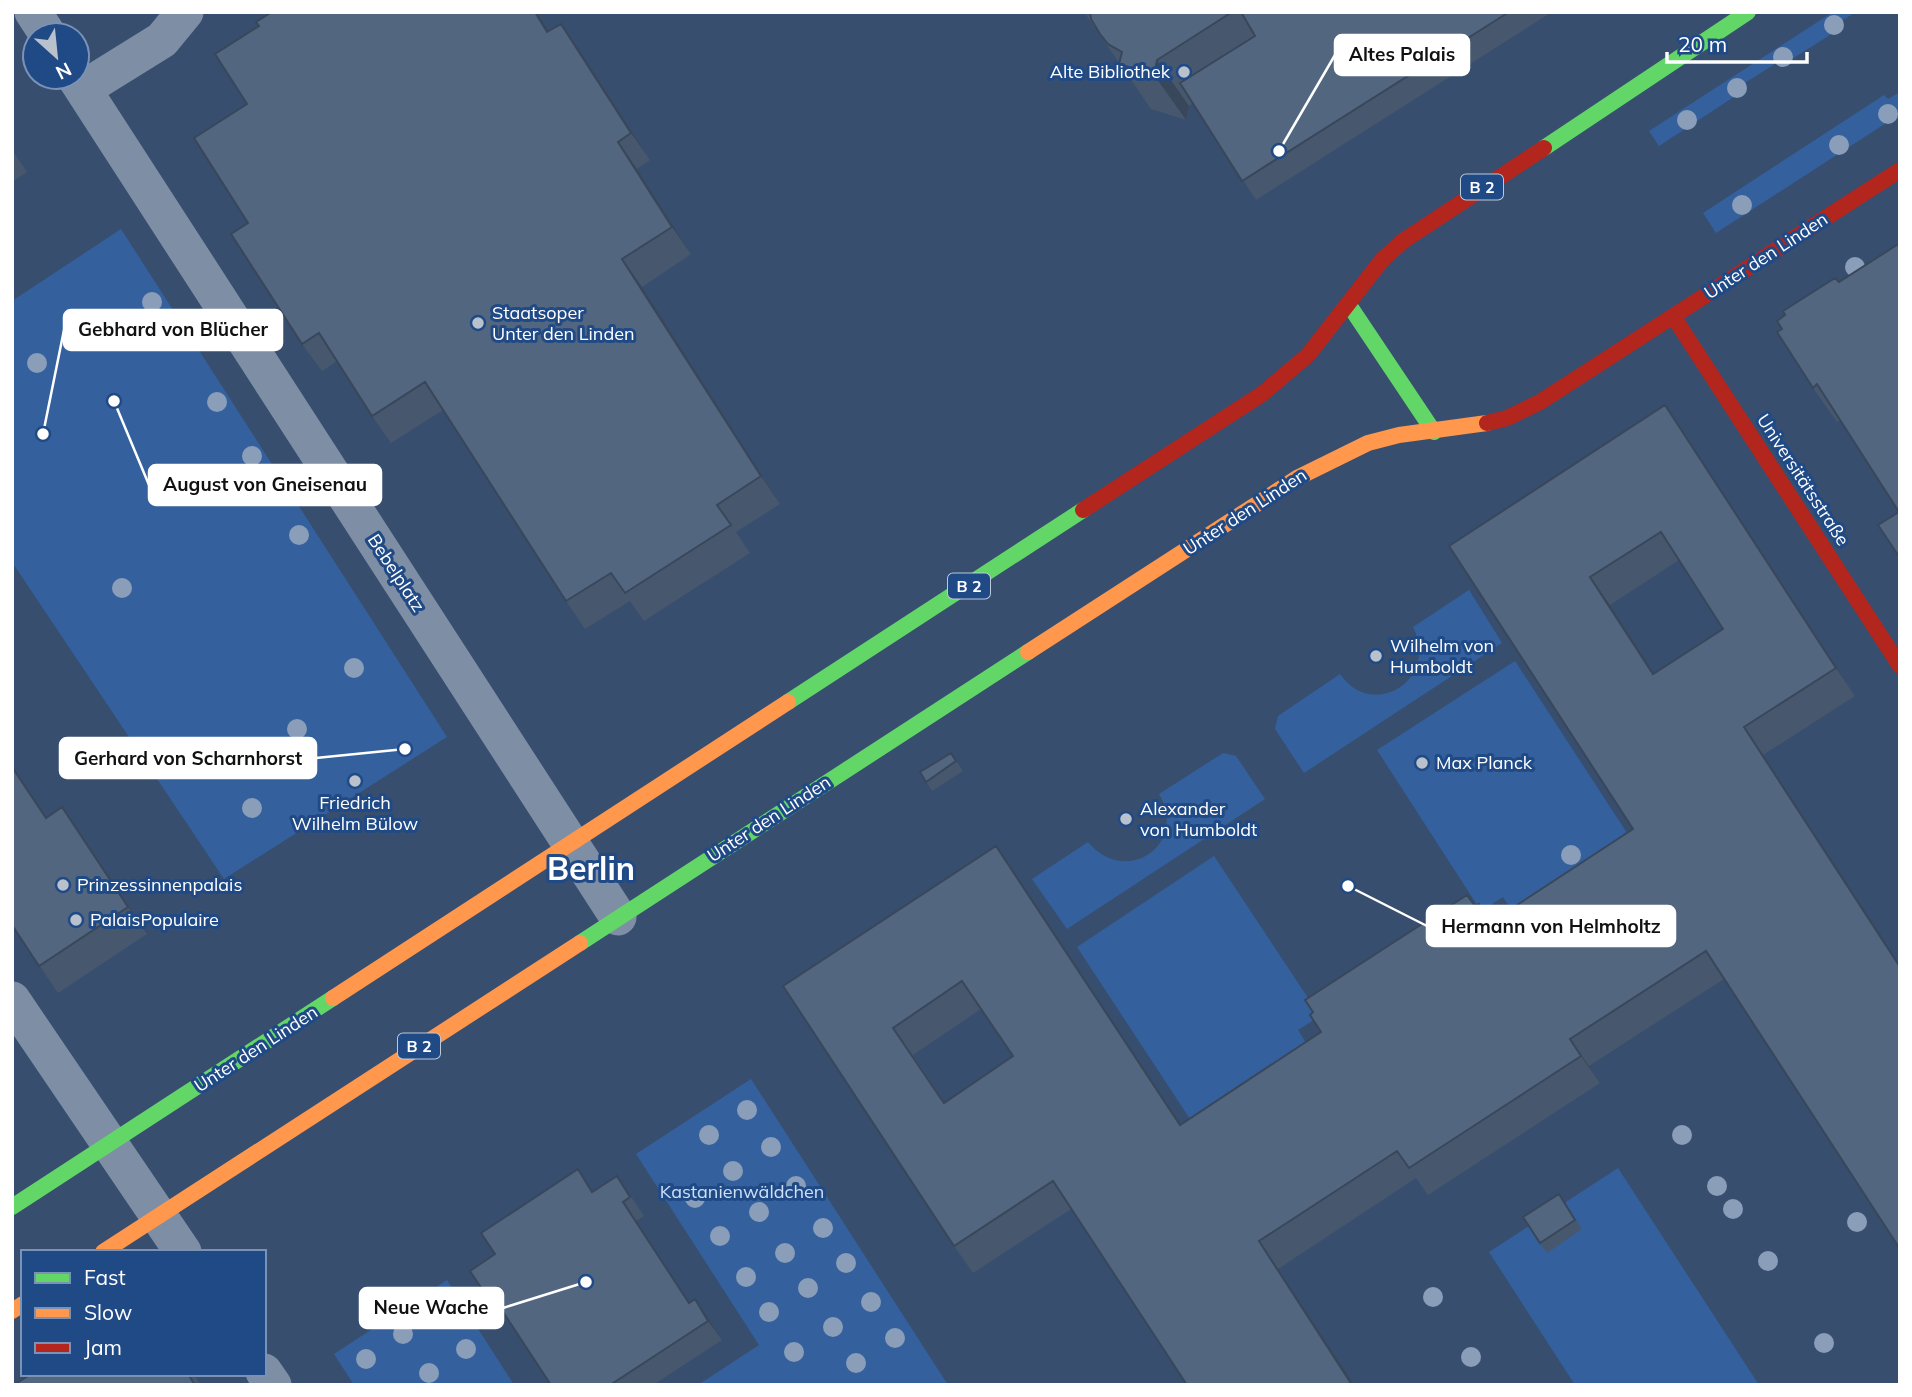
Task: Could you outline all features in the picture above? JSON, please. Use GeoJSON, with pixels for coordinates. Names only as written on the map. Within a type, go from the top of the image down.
{"type":"FeatureCollection","features":[{"type":"Feature","properties":{"kind":"main road","name":"Unter den Linden"},"geometry":{"type":"LineString","coordinates":[[12,1207],[100,1130],[571,845],[1262,394],[1308,355],[1382,260],[1421,227],[1748,12]]}},
{"type":"Feature","properties":{"kind":"main road","name":"Unter den Linden"},"geometry":{"type":"LineString","coordinates":[[106,1250],[1297,478],[1367,443],[1399,435],[1490,423],[1527,408],[1900,170]]}},
{"type":"Feature","properties":{"kind":"main road"},"geometry":{"type":"LineString","coordinates":[[1349,305],[1434,432]]}},
{"type":"Feature","properties":{"kind":"main road","name":"Universitätsstraße"},"geometry":{"type":"LineString","coordinates":[[1673,316],[1900,666]]}},
{"type":"Feature","properties":{"kind":"street"},"geometry":{"type":"LineString","coordinates":[[91,77],[162,40],[185,12]]}},
{"type":"Feature","properties":{"kind":"street","name":"Bebelplatz"},"geometry":{"type":"LineString","coordinates":[[84,91],[571,845]]}},
{"type":"Feature","properties":{"kind":"street"},"geometry":{"type":"LineString","coordinates":[[571,845],[618,918]]}},
{"type":"Feature","properties":{"kind":"street"},"geometry":{"type":"LineString","coordinates":[[12,1000],[182,1250]]}},
{"type":"Feature","properties":{"kind":"green space"},"geometry":{"type":"Polygon","coordinates":[[[1833,12],[1856,12],[1838,23],[1841,28],[1781,66],[1778,62],[1740,86],[1743,91],[1659,146],[1649,131],[1833,12]]]}},
{"type":"Feature","properties":{"kind":"green space"},"geometry":{"type":"Polygon","coordinates":[[[1900,92],[1900,114],[1716,233],[1703,213],[1884,95],[1888,99],[1900,92]]]}},
{"type":"Feature","properties":{"kind":"green space"},"geometry":{"type":"Polygon","coordinates":[[[121,229],[447,737],[224,879],[12,562],[12,301],[121,229]]]}},
{"type":"Feature","properties":{"kind":"green space"},"geometry":{"type":"Polygon","coordinates":[[[1469,590],[1502,643],[1304,773],[1275,729],[1278,716],[1340,674],[1353,688],[1369,694],[1384,694],[1399,688],[1410,678],[1417,663],[1419,646],[1413,627],[1469,590]]]}},
{"type":"Feature","properties":{"kind":"green space"},"geometry":{"type":"Polygon","coordinates":[[[1515,661],[1627,833],[1511,909],[1503,897],[1481,911],[1377,750],[1515,661]]]}},
{"type":"Feature","properties":{"kind":"green space"},"geometry":{"type":"Polygon","coordinates":[[[1223,753],[1236,756],[1265,799],[1067,929],[1032,879],[1088,842],[1103,855],[1119,861],[1135,860],[1149,854],[1160,843],[1166,829],[1166,812],[1159,794],[1223,753]]]}},
{"type":"Feature","properties":{"kind":"green space"},"geometry":{"type":"Polygon","coordinates":[[[1214,856],[1320,1016],[1298,1030],[1306,1043],[1190,1119],[1077,947],[1214,856]]]}},
{"type":"Feature","properties":{"kind":"green space","name":"Kastanienwäldchen"},"geometry":{"type":"Polygon","coordinates":[[[751,1079],[948,1385],[698,1385],[759,1345],[636,1154],[751,1079]]]}},
{"type":"Feature","properties":{"kind":"green space"},"geometry":{"type":"Polygon","coordinates":[[[1618,1168],[1759,1385],[1575,1385],[1489,1252],[1618,1168]]]}},
{"type":"Feature","properties":{"kind":"green space"},"geometry":{"type":"Polygon","coordinates":[[[447,1280],[514,1385],[354,1385],[334,1354],[447,1280]]]}},
{"type":"Feature","properties":{"kind":"building","name":"Staatsoper Unter den Linden"},"geometry":{"type":"Polygon","coordinates":[[[272,12],[535,12],[547,32],[561,24],[631,133],[618,142],[672,227],[622,259],[761,476],[717,505],[731,525],[625,593],[611,573],[566,601],[425,382],[372,416],[319,333],[302,344],[231,234],[248,223],[194,138],[247,104],[215,54],[259,26],[256,22],[272,12]]]}},
{"type":"Feature","properties":{"kind":"building"},"geometry":{"type":"Polygon","coordinates":[[[1090,12],[1232,12],[1157,60],[1154,75],[1119,64],[1122,52],[1108,44],[1100,34],[1090,12]]]}},
{"type":"Feature","properties":{"kind":"building"},"geometry":{"type":"Polygon","coordinates":[[[1241,12],[1509,12],[1242,181],[1180,83],[1255,36],[1241,12]]]}},
{"type":"Feature","properties":{"kind":"building"},"geometry":{"type":"Polygon","coordinates":[[[1900,243],[1900,558],[1878,525],[1899,512],[1817,384],[1813,388],[1777,332],[1782,329],[1777,321],[1785,315],[1783,311],[1835,278],[1839,282],[1900,243]]]}},
{"type":"Feature","properties":{"kind":"building"},"geometry":{"type":"Polygon","coordinates":[[[1665,405],[1836,668],[1744,727],[1900,967],[1900,1249],[1706,951],[1570,1039],[1581,1056],[1409,1168],[1397,1151],[1259,1241],[1352,1385],[1187,1385],[1053,1181],[954,1246],[783,986],[996,846],[1180,1125],[1321,1032],[1310,1015],[1313,1012],[1305,1000],[1467,895],[1475,906],[1479,904],[1491,922],[1633,829],[1449,546],[1665,405]],[[1661,532],[1590,577],[1653,674],[1723,629],[1661,532]],[[962,981],[893,1028],[944,1103],[1013,1056],[962,981]]]}},
{"type":"Feature","properties":{"kind":"building"},"geometry":{"type":"Polygon","coordinates":[[[951,753],[956,761],[926,782],[920,772],[951,753]]]}},
{"type":"Feature","properties":{"kind":"building","name":"Prinzessinnenpalais"},"geometry":{"type":"Polygon","coordinates":[[[12,767],[46,818],[62,807],[128,907],[39,966],[12,925],[12,767]]]}},
{"type":"Feature","properties":{"kind":"building"},"geometry":{"type":"Polygon","coordinates":[[[578,1169],[592,1192],[617,1176],[630,1197],[623,1202],[689,1303],[695,1299],[708,1321],[610,1385],[551,1385],[488,1289],[484,1292],[470,1271],[495,1254],[481,1233],[578,1169]]]}},
{"type":"Feature","properties":{"kind":"building"},"geometry":{"type":"Polygon","coordinates":[[[1559,1194],[1575,1220],[1540,1243],[1523,1217],[1559,1194]]]}},
{"type":"Feature","properties":{"kind":"building"},"geometry":{"type":"Polygon","coordinates":[[[28,1376],[189,1376],[195,1385],[18,1385],[17,1383],[28,1376]]]}},
{"type":"Feature","properties":{"kind":"traffic: fast"},"geometry":{"type":"LineString","coordinates":[[1544,148],[1748,12]]}},
{"type":"Feature","properties":{"kind":"traffic: fast"},"geometry":{"type":"LineString","coordinates":[[1349,305],[1434,432]]}},
{"type":"Feature","properties":{"kind":"traffic: fast"},"geometry":{"type":"LineString","coordinates":[[788,702],[1083,510]]}},
{"type":"Feature","properties":{"kind":"traffic: fast"},"geometry":{"type":"LineString","coordinates":[[580,943],[1028,652]]}},
{"type":"Feature","properties":{"kind":"traffic: fast"},"geometry":{"type":"LineString","coordinates":[[12,1207],[333,998]]}},
{"type":"Feature","properties":{"kind":"traffic: slow"},"geometry":{"type":"LineString","coordinates":[[1028,652],[1297,478],[1368,443],[1399,435],[1487,423]]}},
{"type":"Feature","properties":{"kind":"traffic: slow"},"geometry":{"type":"LineString","coordinates":[[333,998],[788,702]]}},
{"type":"Feature","properties":{"kind":"traffic: slow"},"geometry":{"type":"LineString","coordinates":[[106,1250],[580,943]]}},
{"type":"Feature","properties":{"kind":"traffic: slow"},"geometry":{"type":"LineString","coordinates":[[12,1311],[21,1305]]}},
{"type":"Feature","properties":{"kind":"traffic: jam"},"geometry":{"type":"LineString","coordinates":[[1083,510],[1262,394],[1308,355],[1382,260],[1403,241],[1544,148]]}},
{"type":"Feature","properties":{"kind":"traffic: jam"},"geometry":{"type":"LineString","coordinates":[[1487,423],[1507,418],[1540,402],[1900,170]]}},
{"type":"Feature","properties":{"kind":"traffic: jam"},"geometry":{"type":"LineString","coordinates":[[1673,316],[1900,666]]}},
{"type":"Feature","properties":{"kind":"place","name":"Alte Bibliothek"},"geometry":{"type":"Point","coordinates":[1184,72]}},
{"type":"Feature","properties":{"kind":"place","name":"Altes Palais"},"geometry":{"type":"Point","coordinates":[1279,151]}},
{"type":"Feature","properties":{"kind":"place","name":"Staatsoper Unter den Linden"},"geometry":{"type":"Point","coordinates":[478,323]}},
{"type":"Feature","properties":{"kind":"place","name":"August von Gneisenau"},"geometry":{"type":"Point","coordinates":[114,401]}},
{"type":"Feature","properties":{"kind":"place","name":"Gebhard von Blücher"},"geometry":{"type":"Point","coordinates":[43,434]}},
{"type":"Feature","properties":{"kind":"place","name":"Wilhelm von Humboldt"},"geometry":{"type":"Point","coordinates":[1376,656]}},
{"type":"Feature","properties":{"kind":"place","name":"Gerhard von Scharnhorst"},"geometry":{"type":"Point","coordinates":[405,749]}},
{"type":"Feature","properties":{"kind":"place","name":"Max Planck"},"geometry":{"type":"Point","coordinates":[1422,763]}},
{"type":"Feature","properties":{"kind":"place","name":"Friedrich Wilhelm Bülow"},"geometry":{"type":"Point","coordinates":[355,781]}},
{"type":"Feature","properties":{"kind":"place","name":"Alexander von Humboldt"},"geometry":{"type":"Point","coordinates":[1126,819]}},
{"type":"Feature","properties":{"kind":"place","name":"Prinzessinnenpalais"},"geometry":{"type":"Point","coordinates":[63,885]}},
{"type":"Feature","properties":{"kind":"place","name":"Hermann von Helmholtz"},"geometry":{"type":"Point","coordinates":[1348,886]}},
{"type":"Feature","properties":{"kind":"place","name":"PalaisPopulaire"},"geometry":{"type":"Point","coordinates":[76,920]}},
{"type":"Feature","properties":{"kind":"place","name":"Neue Wache"},"geometry":{"type":"Point","coordinates":[586,1282]}},
{"type":"Feature","properties":{"kind":"district","name":"Berlin"},"geometry":{"type":"Point","coordinates":[591,869]}}]}
